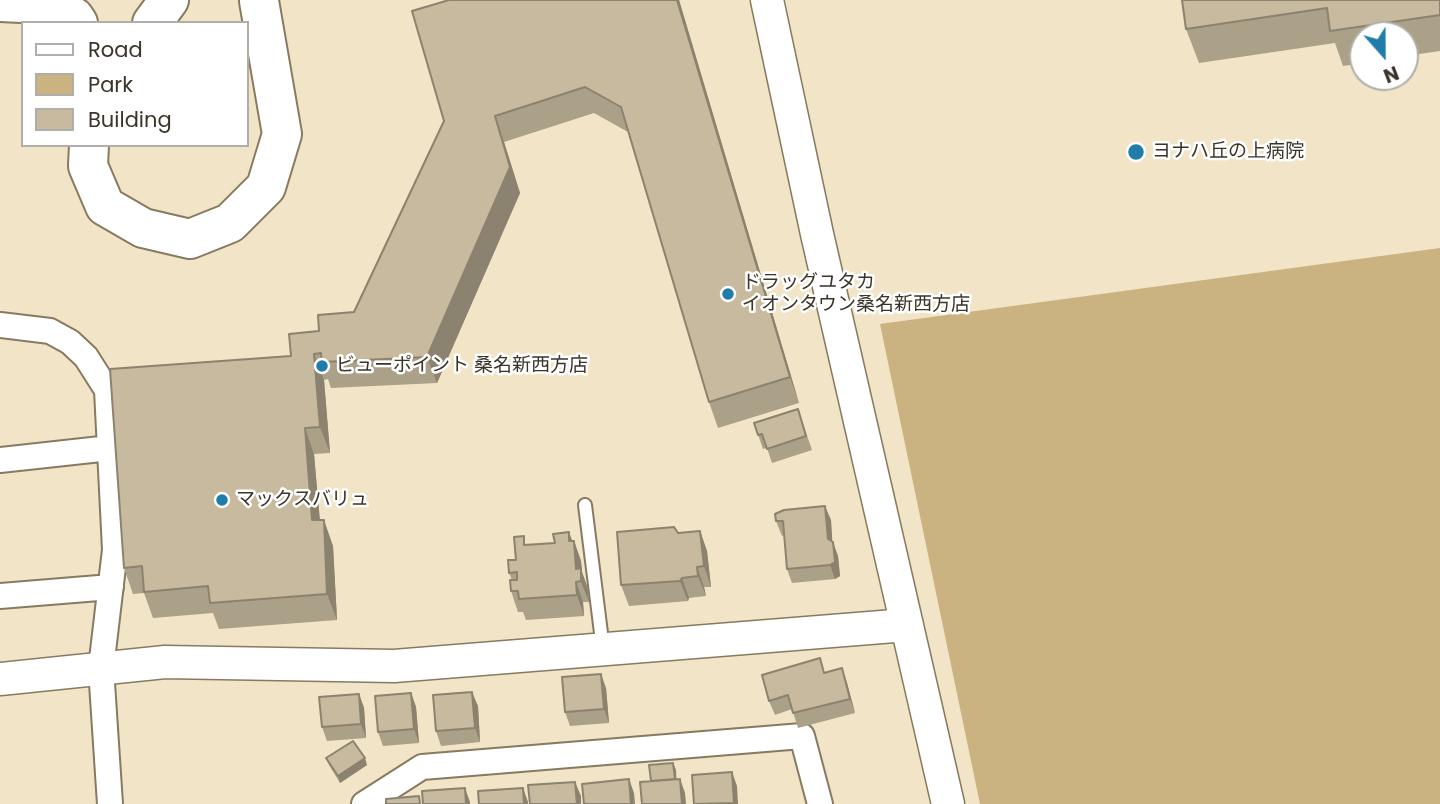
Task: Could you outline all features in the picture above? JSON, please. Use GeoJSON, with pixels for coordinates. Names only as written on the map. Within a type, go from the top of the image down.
{"type":"FeatureCollection","features":[{"type":"Feature","properties":{"kind":"highway"},"geometry":{"type":"LineString","coordinates":[[154,21],[170,0]]}},
{"type":"Feature","properties":{"kind":"highway"},"geometry":{"type":"LineString","coordinates":[[89,147],[88,166],[105,206],[143,228],[190,239],[230,223],[267,187],[282,134],[259,1]]}},
{"type":"Feature","properties":{"kind":"highway"},"geometry":{"type":"LineString","coordinates":[[0,2],[42,4],[74,17],[77,21]]}},
{"type":"Feature","properties":{"kind":"street"},"geometry":{"type":"LineString","coordinates":[[766,0],[948,804]]}},
{"type":"Feature","properties":{"kind":"street"},"geometry":{"type":"LineString","coordinates":[[0,324],[50,331],[71,342],[86,357],[107,390],[116,550],[101,668],[110,804]]}},
{"type":"Feature","properties":{"kind":"street"},"geometry":{"type":"LineString","coordinates":[[0,460],[110,448]]}},
{"type":"Feature","properties":{"kind":"street"},"geometry":{"type":"LineString","coordinates":[[0,596],[111,587]]}},
{"type":"Feature","properties":{"kind":"street"},"geometry":{"type":"LineString","coordinates":[[0,679],[165,662],[394,666],[907,625]]}},
{"type":"Feature","properties":{"kind":"street"},"geometry":{"type":"LineString","coordinates":[[364,804],[422,767],[802,736],[820,804]]}},
{"type":"Feature","properties":{"kind":"lane"},"geometry":{"type":"LineString","coordinates":[[585,505],[603,650]]}},
{"type":"Feature","properties":{"kind":"green space"},"geometry":{"type":"Polygon","coordinates":[[[1440,248],[1440,804],[980,804],[880,324],[1440,248]]]}},
{"type":"Feature","properties":{"kind":"building"},"geometry":{"type":"Polygon","coordinates":[[[449,0],[677,0],[790,377],[709,402],[621,107],[585,87],[495,116],[510,167],[427,357],[322,362],[321,353],[314,354],[320,427],[305,428],[312,520],[324,520],[327,594],[210,603],[208,586],[144,592],[142,566],[124,568],[110,369],[291,356],[289,334],[319,331],[318,315],[354,312],[444,121],[412,11],[449,0]]]}},
{"type":"Feature","properties":{"kind":"building"},"geometry":{"type":"Polygon","coordinates":[[[1182,0],[1440,0],[1440,15],[1399,21],[1349,21],[1349,28],[1330,31],[1327,8],[1186,29],[1182,0]]]}},
{"type":"Feature","properties":{"kind":"building"},"geometry":{"type":"Polygon","coordinates":[[[798,409],[806,436],[767,449],[762,434],[758,435],[754,423],[798,409]]]}},
{"type":"Feature","properties":{"kind":"building"},"geometry":{"type":"Polygon","coordinates":[[[825,506],[828,539],[833,542],[835,562],[830,565],[787,569],[783,521],[776,521],[775,514],[784,510],[825,506]]]}},
{"type":"Feature","properties":{"kind":"building"},"geometry":{"type":"Polygon","coordinates":[[[674,527],[678,533],[700,531],[704,566],[697,567],[698,576],[682,578],[680,581],[621,585],[617,532],[674,527]]]}},
{"type":"Feature","properties":{"kind":"building"},"geometry":{"type":"Polygon","coordinates":[[[569,532],[569,541],[574,541],[576,569],[581,568],[581,581],[576,582],[577,595],[519,599],[518,591],[511,591],[510,580],[517,580],[517,572],[509,573],[508,560],[516,560],[514,537],[524,536],[524,545],[555,543],[553,534],[569,532]]]}},
{"type":"Feature","properties":{"kind":"building"},"geometry":{"type":"Polygon","coordinates":[[[820,658],[824,673],[842,668],[850,699],[793,713],[788,695],[769,701],[762,675],[820,658]]]}},
{"type":"Feature","properties":{"kind":"building"},"geometry":{"type":"Polygon","coordinates":[[[601,674],[604,709],[565,712],[562,677],[601,674]]]}},
{"type":"Feature","properties":{"kind":"building"},"geometry":{"type":"Polygon","coordinates":[[[472,692],[475,728],[436,731],[433,695],[472,692]]]}},
{"type":"Feature","properties":{"kind":"building"},"geometry":{"type":"Polygon","coordinates":[[[411,693],[414,729],[378,732],[375,696],[411,693]]]}},
{"type":"Feature","properties":{"kind":"building"},"geometry":{"type":"Polygon","coordinates":[[[359,694],[361,724],[322,727],[319,697],[359,694]]]}},
{"type":"Feature","properties":{"kind":"building"},"geometry":{"type":"Polygon","coordinates":[[[353,741],[365,758],[338,776],[326,758],[353,741]]]}},
{"type":"Feature","properties":{"kind":"building"},"geometry":{"type":"Polygon","coordinates":[[[673,763],[675,779],[651,781],[649,765],[673,763]]]}},
{"type":"Feature","properties":{"kind":"building"},"geometry":{"type":"Polygon","coordinates":[[[732,772],[734,803],[694,804],[692,775],[732,772]]]}},
{"type":"Feature","properties":{"kind":"building"},"geometry":{"type":"Polygon","coordinates":[[[629,779],[631,804],[584,804],[582,784],[629,779]]]}},
{"type":"Feature","properties":{"kind":"building"},"geometry":{"type":"Polygon","coordinates":[[[680,779],[682,804],[642,804],[640,782],[680,779]]]}},
{"type":"Feature","properties":{"kind":"building"},"geometry":{"type":"Polygon","coordinates":[[[575,782],[577,804],[530,804],[528,785],[575,782]]]}},
{"type":"Feature","properties":{"kind":"building"},"geometry":{"type":"Polygon","coordinates":[[[465,788],[466,804],[423,804],[422,791],[465,788]]]}},
{"type":"Feature","properties":{"kind":"building"},"geometry":{"type":"Polygon","coordinates":[[[523,788],[524,804],[479,804],[478,791],[523,788]]]}},
{"type":"Feature","properties":{"kind":"building"},"geometry":{"type":"Polygon","coordinates":[[[419,796],[420,804],[386,804],[386,799],[419,796]]]}},
{"type":"Feature","properties":{"kind":"place","name":"ヨナハ丘の上病院"},"geometry":{"type":"Point","coordinates":[1136,152]}},
{"type":"Feature","properties":{"kind":"place","name":"ドラッグユタカ イオンタウン桑名新西方店"},"geometry":{"type":"Point","coordinates":[728,294]}},
{"type":"Feature","properties":{"kind":"place","name":"ビューポイント 桑名新西方店"},"geometry":{"type":"Point","coordinates":[322,366]}},
{"type":"Feature","properties":{"kind":"place","name":"マックスバリュ"},"geometry":{"type":"Point","coordinates":[222,500]}}]}
